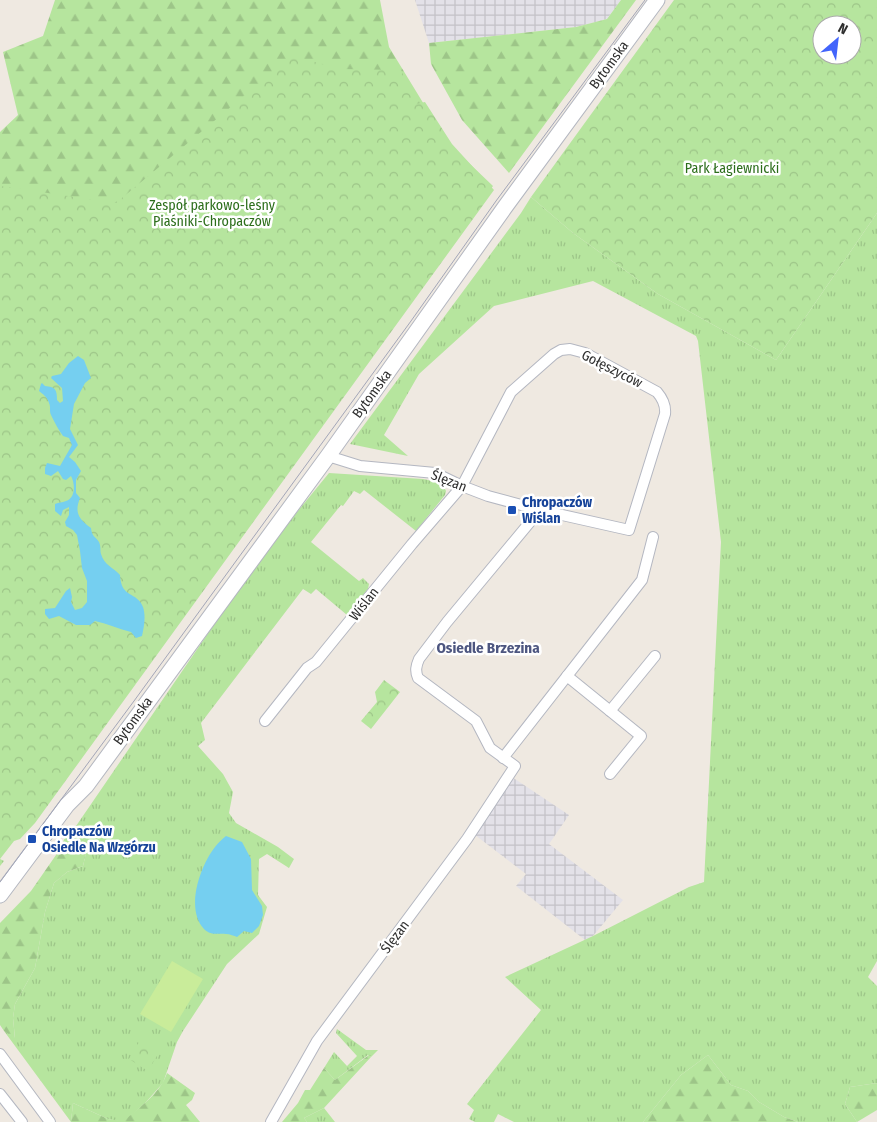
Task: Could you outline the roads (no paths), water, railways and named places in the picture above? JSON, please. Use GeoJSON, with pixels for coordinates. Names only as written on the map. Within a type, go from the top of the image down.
{"type":"FeatureCollection","features":[{"type":"Feature","properties":{"kind":"main road","name":"Bytomska"},"geometry":{"type":"LineString","coordinates":[[0,895],[67,805],[86,786],[328,456],[505,208],[657,0]]}},
{"type":"Feature","properties":{"kind":"main road","name":"Bytomska"},"geometry":{"type":"LineString","coordinates":[[0,907],[74,810],[86,786]]}},
{"type":"Feature","properties":{"kind":"street","name":"Gołęszyców"},"geometry":{"type":"LineString","coordinates":[[462,486],[511,392],[554,354],[562,350],[578,350],[658,392],[664,403],[665,414],[629,530]]}},
{"type":"Feature","properties":{"kind":"street","name":"Ślęzan"},"geometry":{"type":"LineString","coordinates":[[328,456],[360,466],[435,473],[488,496],[629,530]]}},
{"type":"Feature","properties":{"kind":"street","name":"Wiślan"},"geometry":{"type":"LineString","coordinates":[[265,721],[307,668],[316,662],[462,486]]}},
{"type":"Feature","properties":{"kind":"street","name":"Ślęzan"},"geometry":{"type":"LineString","coordinates":[[271,1122],[317,1041],[461,847],[515,766],[490,748],[476,721],[418,678],[416,666],[419,659],[447,622],[540,510]]}},
{"type":"Feature","properties":{"kind":"street"},"geometry":{"type":"LineString","coordinates":[[503,758],[642,580],[653,537]]}},
{"type":"Feature","properties":{"kind":"street"},"geometry":{"type":"LineString","coordinates":[[610,711],[655,656]]}},
{"type":"Feature","properties":{"kind":"street"},"geometry":{"type":"LineString","coordinates":[[567,676],[641,736],[610,774]]}},
{"type":"Feature","properties":{"kind":"street"},"geometry":{"type":"LineString","coordinates":[[0,1054],[50,1122]]}},
{"type":"Feature","properties":{"kind":"street"},"geometry":{"type":"LineString","coordinates":[[0,1094],[22,1122]]}},
{"type":"Feature","properties":{"kind":"water"},"geometry":{"type":"Polygon","coordinates":[[[78,356],[84,360],[91,378],[85,383],[74,404],[70,429],[78,445],[69,457],[81,471],[76,480],[76,493],[80,498],[78,512],[83,522],[91,528],[93,535],[99,542],[104,561],[120,575],[123,588],[137,599],[143,607],[145,618],[142,636],[136,638],[131,632],[100,622],[95,621],[90,625],[76,625],[59,616],[49,619],[45,614],[45,609],[55,608],[70,588],[71,602],[75,610],[82,608],[87,602],[87,581],[82,568],[77,535],[66,526],[65,522],[69,515],[69,507],[63,510],[61,516],[55,511],[55,504],[72,497],[74,486],[72,479],[71,476],[66,480],[63,479],[58,471],[51,476],[45,474],[47,463],[60,466],[72,445],[69,438],[63,436],[50,414],[48,399],[39,391],[42,383],[55,389],[57,400],[60,403],[63,401],[62,388],[51,378],[61,374],[69,363],[78,356]]]}},
{"type":"Feature","properties":{"kind":"water"},"geometry":{"type":"Polygon","coordinates":[[[226,836],[242,842],[251,859],[252,890],[262,906],[263,915],[259,926],[252,933],[244,931],[237,937],[207,931],[198,921],[196,910],[195,899],[204,865],[215,847],[226,836]]]}},
{"type":"Feature","properties":{"kind":"tram line"},"geometry":{"type":"LineString","coordinates":[[0,882],[411,321],[496,201],[645,0]]}},
{"type":"Feature","properties":{"kind":"place","name":"Chropaczów Wiślan"},"geometry":{"type":"Point","coordinates":[512,510]}},
{"type":"Feature","properties":{"kind":"place","name":"Chropaczów Osiedle Na Wzgórzu"},"geometry":{"type":"Point","coordinates":[32,839]}},
{"type":"Feature","properties":{"kind":"district","name":"Osiedle Brzezina"},"geometry":{"type":"Point","coordinates":[488,648]}},
{"type":"Feature","properties":{"kind":"park label","name":"Park Łagiewnicki"},"geometry":{"type":"Point","coordinates":[732,168]}},
{"type":"Feature","properties":{"kind":"park label","name":"Zespół parkowo-leśny Piaśniki-Chropaczów"},"geometry":{"type":"Point","coordinates":[212,214]}}]}
